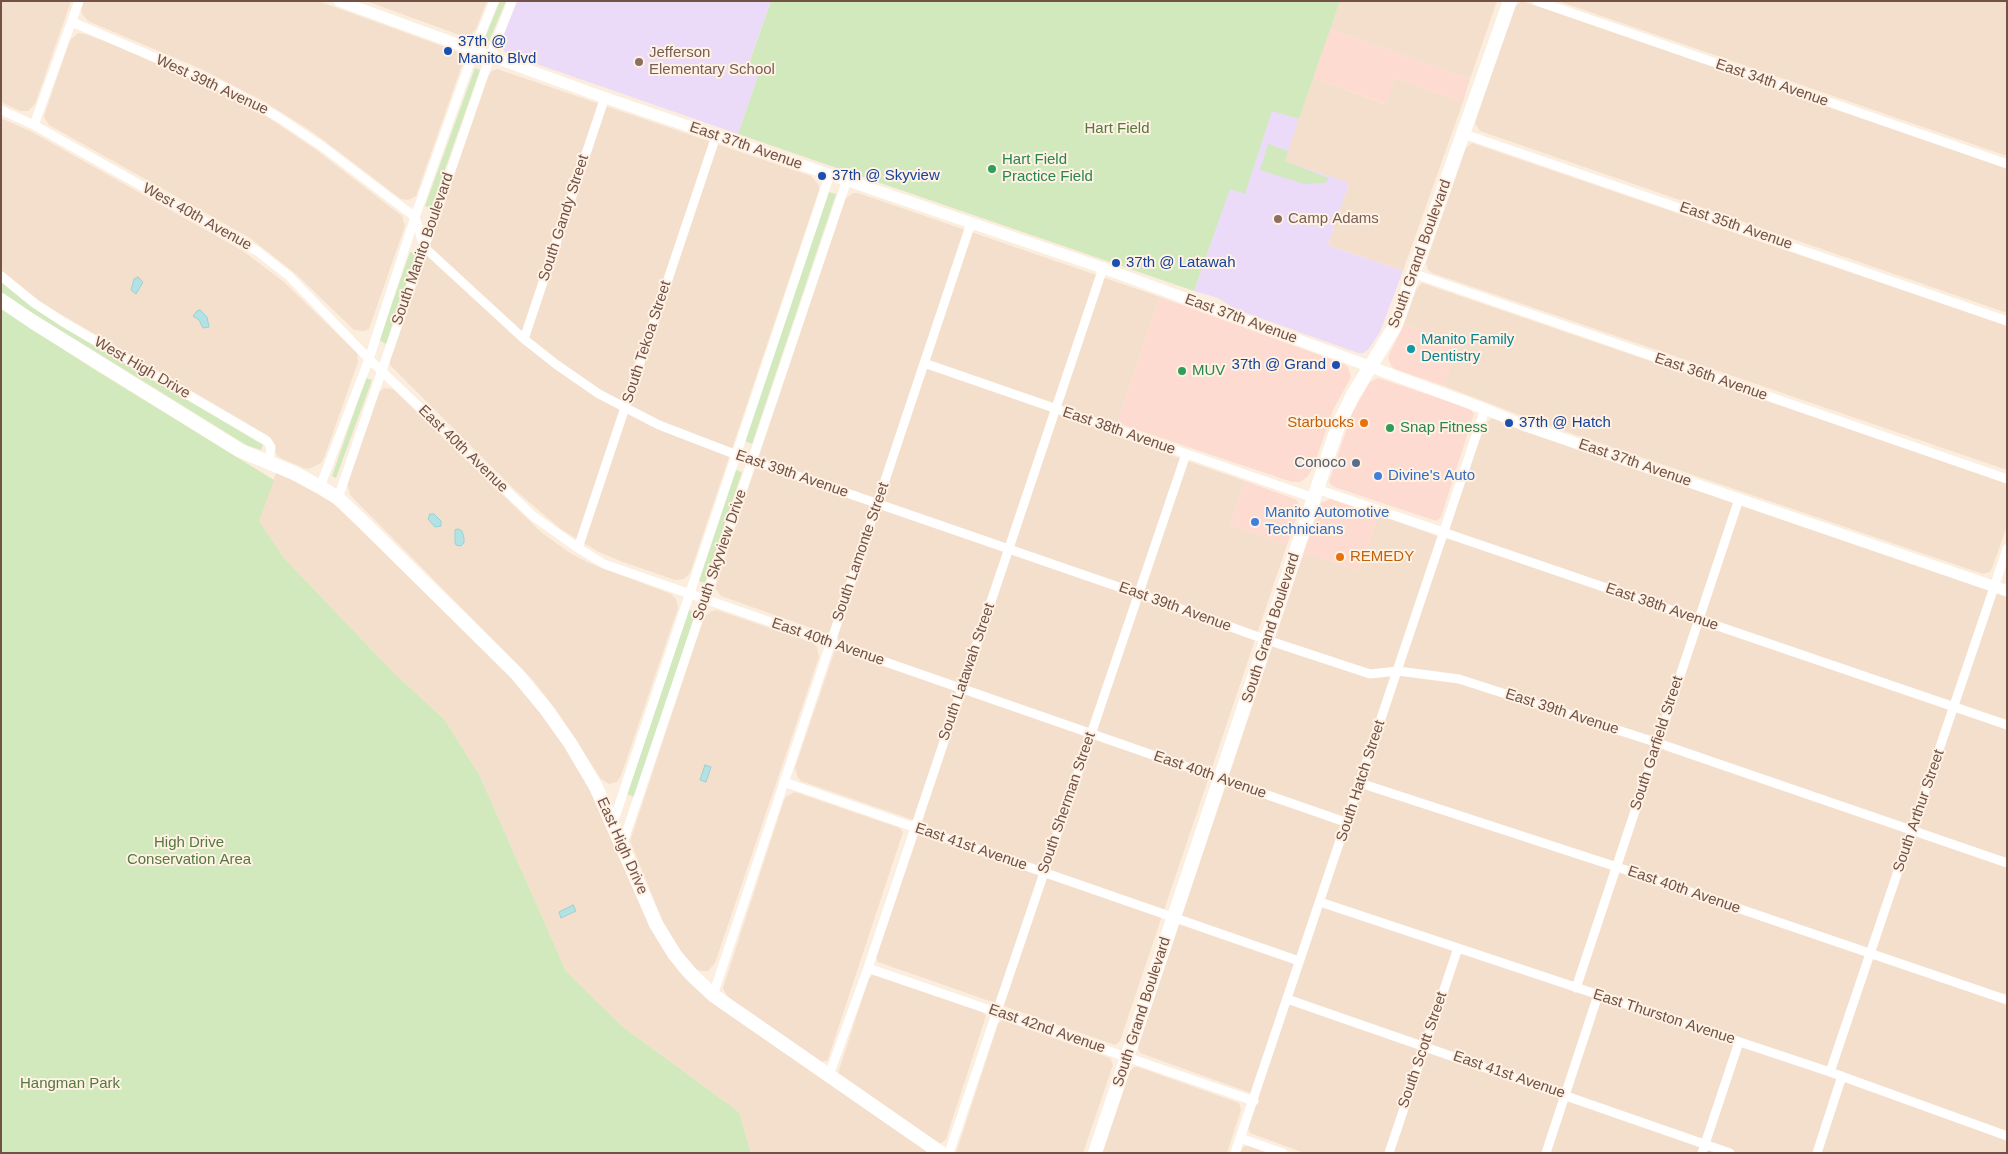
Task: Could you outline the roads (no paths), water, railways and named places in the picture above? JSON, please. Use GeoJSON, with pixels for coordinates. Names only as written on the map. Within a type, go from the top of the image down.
{"type":"FeatureCollection","features":[{"type":"Feature","properties":{"kind":"main road","name":"South Grand Boulevard"},"geometry":{"type":"LineString","coordinates":[[1095,1153],[1338,426],[1353,395],[1395,326],[1415,274],[1510,1]]}},
{"type":"Feature","properties":{"kind":"main road","name":"West High Drive"},"geometry":{"type":"LineString","coordinates":[[1,300],[33,322],[239,450],[320,487],[338,498]]}},
{"type":"Feature","properties":{"kind":"main road","name":"East High Drive"},"geometry":{"type":"LineString","coordinates":[[338,498],[522,680],[545,708],[570,743],[596,787],[664,939],[691,974],[712,995],[941,1153]]}},
{"type":"Feature","properties":{"kind":"street"},"geometry":{"type":"LineString","coordinates":[[34,125],[79,1]]}},
{"type":"Feature","properties":{"kind":"street","name":"East 37th Avenue"},"geometry":{"type":"LineString","coordinates":[[339,1],[490,57],[1102,268],[1485,409],[1523,425],[2007,591]]}},
{"type":"Feature","properties":{"kind":"street","name":"South Manito Boulevard"},"geometry":{"type":"LineString","coordinates":[[320,487],[368,359],[415,218],[474,51],[494,1]]}},
{"type":"Feature","properties":{"kind":"street","name":"South Manito Boulevard"},"geometry":{"type":"LineString","coordinates":[[338,498],[490,57],[512,1]]}},
{"type":"Feature","properties":{"kind":"street","name":"East 34th Avenue"},"geometry":{"type":"LineString","coordinates":[[1537,1],[2007,164]]}},
{"type":"Feature","properties":{"kind":"street","name":"West 39th Avenue"},"geometry":{"type":"LineString","coordinates":[[72,22],[226,88],[278,116],[323,147],[415,218]]}},
{"type":"Feature","properties":{"kind":"street","name":"South Gandy Street"},"geometry":{"type":"LineString","coordinates":[[524,339],[605,97]]}},
{"type":"Feature","properties":{"kind":"street","name":"West 40th Avenue"},"geometry":{"type":"LineString","coordinates":[[1,110],[34,125],[257,251],[289,276],[368,359]]}},
{"type":"Feature","properties":{"kind":"street","name":"East 35th Avenue"},"geometry":{"type":"LineString","coordinates":[[1464,134],[2007,320]]}},
{"type":"Feature","properties":{"kind":"street","name":"South Tekoa Street"},"geometry":{"type":"LineString","coordinates":[[578,548],[716,136]]}},
{"type":"Feature","properties":{"kind":"street","name":"South Skyview Drive"},"geometry":{"type":"LineString","coordinates":[[613,823],[830,174]]}},
{"type":"Feature","properties":{"kind":"street","name":"South Skyview Drive"},"geometry":{"type":"LineString","coordinates":[[622,845],[847,180]]}},
{"type":"Feature","properties":{"kind":"street"},"geometry":{"type":"LineString","coordinates":[[415,218],[424,247]]}},
{"type":"Feature","properties":{"kind":"street","name":"South Lamonte Street"},"geometry":{"type":"LineString","coordinates":[[712,995],[971,223]]}},
{"type":"Feature","properties":{"kind":"street","name":"East 39th Avenue"},"geometry":{"type":"LineString","coordinates":[[424,247],[524,339],[599,394],[678,432],[737,455],[1267,640],[1370,674],[1398,670],[1459,679],[1658,743],[1912,832],[2007,863]]}},
{"type":"Feature","properties":{"kind":"street","name":"South Latawah Street"},"geometry":{"type":"LineString","coordinates":[[829,1076],[868,968],[1102,268]]}},
{"type":"Feature","properties":{"kind":"street","name":"East 36th Avenue"},"geometry":{"type":"LineString","coordinates":[[1415,274],[2007,479]]}},
{"type":"Feature","properties":{"kind":"street","name":"West High Drive"},"geometry":{"type":"LineString","coordinates":[[1,276],[34,303],[63,322],[267,441],[272,447],[268,462]]}},
{"type":"Feature","properties":{"kind":"street","name":"East 40th Avenue"},"geometry":{"type":"LineString","coordinates":[[368,359],[382,370],[533,516],[604,564],[1348,823]]}},
{"type":"Feature","properties":{"kind":"street","name":"East 38th Avenue"},"geometry":{"type":"LineString","coordinates":[[924,363],[1186,454],[1444,532],[2007,725]]}},
{"type":"Feature","properties":{"kind":"street","name":"South Hatch Street"},"geometry":{"type":"LineString","coordinates":[[1236,1153],[1485,409]]}},
{"type":"Feature","properties":{"kind":"street","name":"South Sherman Street"},"geometry":{"type":"LineString","coordinates":[[949,1153],[1186,454]]}},
{"type":"Feature","properties":{"kind":"street","name":"South Garfield Street"},"geometry":{"type":"LineString","coordinates":[[1576,988],[1739,499]]}},
{"type":"Feature","properties":{"kind":"street","name":"South Arthur Street"},"geometry":{"type":"LineString","coordinates":[[1830,1072],[2007,549]]}},
{"type":"Feature","properties":{"kind":"street","name":"East 41st Avenue"},"geometry":{"type":"LineString","coordinates":[[784,782],[1300,961]]}},
{"type":"Feature","properties":{"kind":"street","name":"East 40th Avenue"},"geometry":{"type":"LineString","coordinates":[[1360,783],[1617,867],[2007,1000]]}},
{"type":"Feature","properties":{"kind":"street","name":"East Thurston Avenue"},"geometry":{"type":"LineString","coordinates":[[1320,902],[1842,1076],[2007,1136]]}},
{"type":"Feature","properties":{"kind":"street","name":"South Scott Street"},"geometry":{"type":"LineString","coordinates":[[1389,1153],[1458,948]]}},
{"type":"Feature","properties":{"kind":"street","name":"East 42nd Avenue"},"geometry":{"type":"LineString","coordinates":[[868,968],[1254,1101]]}},
{"type":"Feature","properties":{"kind":"street"},"geometry":{"type":"LineString","coordinates":[[1546,1153],[1598,996]]}},
{"type":"Feature","properties":{"kind":"street","name":"East 41st Avenue"},"geometry":{"type":"LineString","coordinates":[[1287,999],[1565,1094],[1703,1148],[1730,1153]]}},
{"type":"Feature","properties":{"kind":"street"},"geometry":{"type":"LineString","coordinates":[[1703,1148],[1739,1042]]}},
{"type":"Feature","properties":{"kind":"street"},"geometry":{"type":"LineString","coordinates":[[1817,1153],[1842,1076]]}},
{"type":"Feature","properties":{"kind":"street"},"geometry":{"type":"LineString","coordinates":[[1240,1138],[1282,1153]]}},
{"type":"Feature","properties":{"kind":"water"},"geometry":{"type":"Polygon","coordinates":[[[138,277],[143,282],[136,294],[131,290],[134,279],[138,277]]]}},
{"type":"Feature","properties":{"kind":"water"},"geometry":{"type":"Polygon","coordinates":[[[200,310],[207,317],[209,327],[203,328],[199,320],[193,316],[200,310]]]}},
{"type":"Feature","properties":{"kind":"water"},"geometry":{"type":"Polygon","coordinates":[[[430,514],[434,514],[441,521],[441,526],[435,527],[428,519],[430,514]]]}},
{"type":"Feature","properties":{"kind":"water"},"geometry":{"type":"Polygon","coordinates":[[[455,530],[462,531],[464,538],[464,543],[461,546],[456,545],[455,542],[455,530]]]}},
{"type":"Feature","properties":{"kind":"water"},"geometry":{"type":"Polygon","coordinates":[[[705,765],[711,767],[706,782],[700,780],[705,765]]]}},
{"type":"Feature","properties":{"kind":"water"},"geometry":{"type":"Polygon","coordinates":[[[573,905],[576,911],[561,918],[559,912],[573,905]]]}},
{"type":"Feature","properties":{"kind":"place","name":"37th @ Manito Blvd"},"geometry":{"type":"Point","coordinates":[448,51]}},
{"type":"Feature","properties":{"kind":"place","name":"Jefferson Elementary School"},"geometry":{"type":"Point","coordinates":[639,62]}},
{"type":"Feature","properties":{"kind":"place","name":"Hart Field Practice Field"},"geometry":{"type":"Point","coordinates":[992,169]}},
{"type":"Feature","properties":{"kind":"place","name":"37th @ Skyview"},"geometry":{"type":"Point","coordinates":[822,176]}},
{"type":"Feature","properties":{"kind":"place","name":"Camp Adams"},"geometry":{"type":"Point","coordinates":[1278,219]}},
{"type":"Feature","properties":{"kind":"place","name":"37th @ Latawah"},"geometry":{"type":"Point","coordinates":[1116,263]}},
{"type":"Feature","properties":{"kind":"place","name":"Manito Family Dentistry"},"geometry":{"type":"Point","coordinates":[1411,349]}},
{"type":"Feature","properties":{"kind":"place","name":"37th @ Grand"},"geometry":{"type":"Point","coordinates":[1336,365]}},
{"type":"Feature","properties":{"kind":"place","name":"MUV"},"geometry":{"type":"Point","coordinates":[1182,371]}},
{"type":"Feature","properties":{"kind":"place","name":"Starbucks"},"geometry":{"type":"Point","coordinates":[1364,423]}},
{"type":"Feature","properties":{"kind":"place","name":"37th @ Hatch"},"geometry":{"type":"Point","coordinates":[1509,423]}},
{"type":"Feature","properties":{"kind":"place","name":"Snap Fitness"},"geometry":{"type":"Point","coordinates":[1390,428]}},
{"type":"Feature","properties":{"kind":"place","name":"Conoco"},"geometry":{"type":"Point","coordinates":[1356,463]}},
{"type":"Feature","properties":{"kind":"place","name":"Divine's Auto"},"geometry":{"type":"Point","coordinates":[1378,476]}},
{"type":"Feature","properties":{"kind":"place","name":"Manito Automotive Technicians"},"geometry":{"type":"Point","coordinates":[1255,522]}},
{"type":"Feature","properties":{"kind":"place","name":"REMEDY"},"geometry":{"type":"Point","coordinates":[1340,557]}},
{"type":"Feature","properties":{"kind":"park label","name":"Hart Field"},"geometry":{"type":"Point","coordinates":[1117,129]}},
{"type":"Feature","properties":{"kind":"park label","name":"High Drive Conservation Area"},"geometry":{"type":"Point","coordinates":[189,852]}},
{"type":"Feature","properties":{"kind":"park label","name":"Hangman Park"},"geometry":{"type":"Point","coordinates":[70,1084]}}]}
